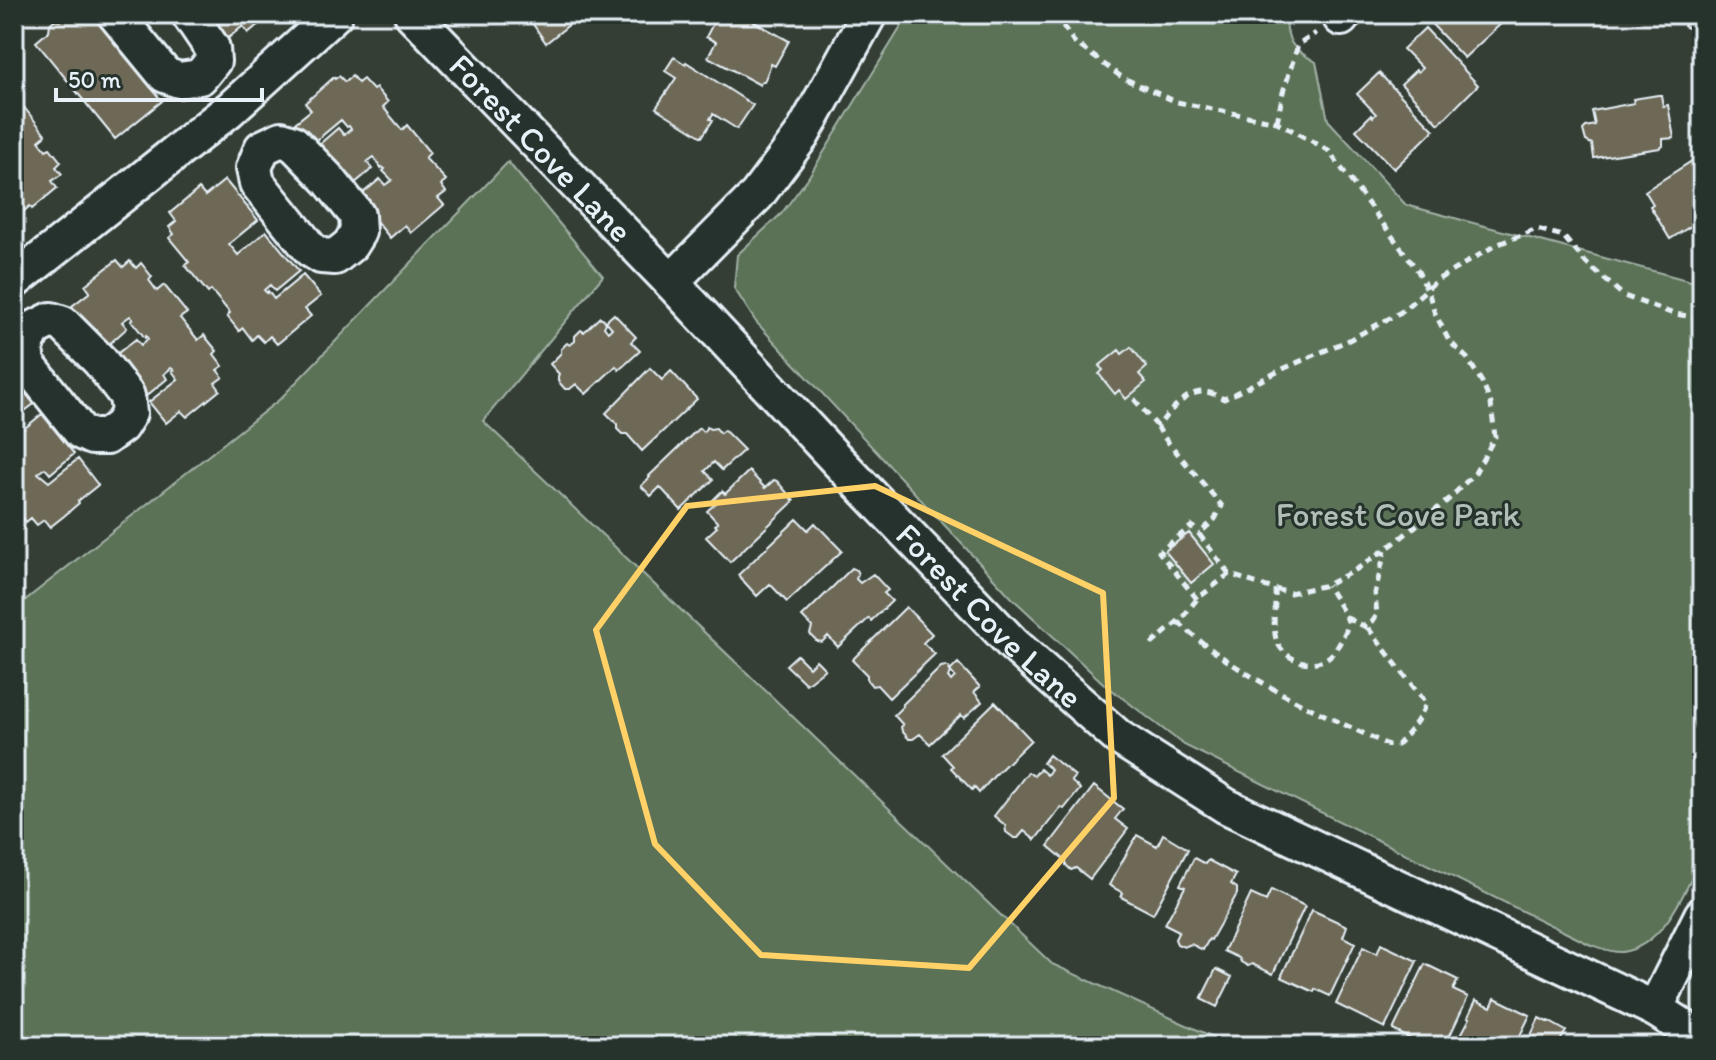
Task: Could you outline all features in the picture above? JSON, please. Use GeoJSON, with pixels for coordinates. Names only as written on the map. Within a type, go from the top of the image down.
{"type":"FeatureCollection","features":[{"type":"Feature","properties":{"kind":"street"},"geometry":{"type":"LineString","coordinates":[[115,14],[165,75],[179,80],[200,77],[213,61],[212,48],[189,14]]}},
{"type":"Feature","properties":{"kind":"street"},"geometry":{"type":"LineString","coordinates":[[14,281],[229,110],[335,14]]}},
{"type":"Feature","properties":{"kind":"street","name":"Forest Cove Lane"},"geometry":{"type":"LineString","coordinates":[[412,14],[671,282],[1013,644],[1118,737],[1226,806],[1655,1009],[1702,1039]]}},
{"type":"Feature","properties":{"kind":"street"},"geometry":{"type":"LineString","coordinates":[[671,282],[757,195],[802,135],[869,14]]}},
{"type":"Feature","properties":{"kind":"street"},"geometry":{"type":"LineString","coordinates":[[200,77],[262,148]]}},
{"type":"Feature","properties":{"kind":"street"},"geometry":{"type":"LineString","coordinates":[[1655,1009],[1702,915]]}},
{"type":"Feature","properties":{"kind":"path"},"geometry":{"type":"LineString","coordinates":[[1055,14],[1074,42],[1123,78],[1177,102],[1277,122],[1328,150],[1418,271],[1449,341],[1467,358],[1491,404],[1495,437],[1475,473],[1448,500],[1385,550],[1327,585],[1290,593],[1229,574],[1192,526],[1159,552],[1197,599]]}},
{"type":"Feature","properties":{"kind":"path"},"geometry":{"type":"LineString","coordinates":[[1277,122],[1298,45],[1342,16]]}},
{"type":"Feature","properties":{"kind":"path"},"geometry":{"type":"LineString","coordinates":[[1158,427],[1167,413],[1191,395],[1202,391],[1224,399],[1349,340],[1401,312],[1437,280],[1496,245],[1537,229],[1563,236],[1586,263],[1624,296],[1674,314],[1702,318]]}},
{"type":"Feature","properties":{"kind":"path"},"geometry":{"type":"LineString","coordinates":[[1134,399],[1222,506],[1215,519],[1199,534]]}},
{"type":"Feature","properties":{"kind":"path"},"geometry":{"type":"LineString","coordinates":[[1368,628],[1377,615],[1375,593],[1385,550]]}},
{"type":"Feature","properties":{"kind":"path"},"geometry":{"type":"LineString","coordinates":[[1147,648],[1178,622],[1197,599],[1229,574]]}},
{"type":"Feature","properties":{"kind":"path"},"geometry":{"type":"LineString","coordinates":[[1275,589],[1274,628],[1277,641],[1295,660],[1307,663],[1323,661],[1335,652],[1348,625],[1327,585]]}},
{"type":"Feature","properties":{"kind":"path"},"geometry":{"type":"LineString","coordinates":[[1178,622],[1219,656],[1264,685],[1388,745],[1397,745],[1423,713],[1426,703],[1368,628],[1347,618]]}},
{"type":"Feature","properties":{"kind":"highlighted area"},"geometry":{"type":"Polygon","coordinates":[[[875,486],[1103,593],[1114,798],[969,968],[761,955],[655,844],[596,630],[687,506],[875,486]]]}},
{"type":"Feature","properties":{"kind":"green space","name":"Forest Cove Park"},"geometry":{"type":"Polygon","coordinates":[[[909,14],[1285,14],[1292,44],[1316,62],[1328,120],[1406,205],[1702,284],[1702,857],[1672,915],[1650,939],[1637,948],[1622,952],[1591,945],[1184,745],[1103,683],[1012,598],[756,322],[734,288],[737,255],[781,214],[808,178],[909,14]]]}},
{"type":"Feature","properties":{"kind":"green space"},"geometry":{"type":"Polygon","coordinates":[[[508,162],[603,276],[483,421],[1052,964],[1233,1046],[14,1046],[14,609],[280,399],[508,162]]]}},
{"type":"Feature","properties":{"kind":"building"},"geometry":{"type":"Polygon","coordinates":[[[68,14],[91,14],[162,101],[115,139],[36,42],[49,31],[54,20],[60,21],[68,14]]]}},
{"type":"Feature","properties":{"kind":"building"},"geometry":{"type":"Polygon","coordinates":[[[207,14],[271,14],[248,33],[243,26],[227,39],[207,14]]]}},
{"type":"Feature","properties":{"kind":"building"},"geometry":{"type":"Polygon","coordinates":[[[526,14],[573,14],[575,20],[546,43],[526,14]]]}},
{"type":"Feature","properties":{"kind":"building"},"geometry":{"type":"Polygon","coordinates":[[[718,14],[729,19],[731,14],[740,14],[789,41],[760,85],[708,57],[716,42],[706,37],[718,14]]]}},
{"type":"Feature","properties":{"kind":"building"},"geometry":{"type":"Polygon","coordinates":[[[1422,14],[1498,14],[1504,21],[1464,58],[1422,14]]]}},
{"type":"Feature","properties":{"kind":"building"},"geometry":{"type":"Polygon","coordinates":[[[1676,14],[1702,14],[1702,35],[1684,26],[1686,22],[1675,17],[1676,14]]]}},
{"type":"Feature","properties":{"kind":"building"},"geometry":{"type":"Polygon","coordinates":[[[1425,28],[1478,85],[1439,124],[1401,84],[1422,68],[1403,49],[1425,28]]]}},
{"type":"Feature","properties":{"kind":"building"},"geometry":{"type":"Polygon","coordinates":[[[674,57],[753,105],[737,129],[713,114],[710,119],[713,120],[702,137],[656,108],[676,78],[665,71],[674,57]]]}},
{"type":"Feature","properties":{"kind":"building"},"geometry":{"type":"Polygon","coordinates":[[[1379,73],[1434,130],[1394,169],[1356,130],[1376,114],[1357,94],[1379,73]]]}},
{"type":"Feature","properties":{"kind":"building"},"geometry":{"type":"Polygon","coordinates":[[[339,76],[345,82],[352,76],[358,83],[363,79],[373,90],[376,88],[388,102],[383,107],[402,130],[407,125],[430,153],[425,158],[446,180],[441,185],[446,192],[438,198],[444,205],[411,233],[405,225],[390,238],[357,198],[380,179],[385,185],[392,180],[374,157],[367,162],[372,169],[349,188],[315,148],[338,128],[344,135],[351,129],[349,126],[341,120],[312,144],[295,123],[311,110],[305,103],[339,76]]]}},
{"type":"Feature","properties":{"kind":"building"},"geometry":{"type":"Polygon","coordinates":[[[1661,95],[1663,106],[1668,105],[1674,138],[1663,139],[1660,148],[1594,158],[1592,144],[1586,141],[1583,130],[1595,125],[1592,111],[1634,103],[1633,99],[1661,95]]]}},
{"type":"Feature","properties":{"kind":"building"},"geometry":{"type":"Polygon","coordinates":[[[23,106],[46,135],[39,141],[46,150],[50,148],[61,162],[56,167],[62,174],[52,181],[57,188],[32,209],[30,206],[23,212],[20,207],[14,212],[14,113],[23,106]]]}},
{"type":"Feature","properties":{"kind":"building"},"geometry":{"type":"Polygon","coordinates":[[[1695,159],[1702,170],[1702,219],[1670,239],[1650,206],[1653,204],[1645,191],[1695,159]]]}},
{"type":"Feature","properties":{"kind":"building"},"geometry":{"type":"Polygon","coordinates":[[[225,180],[258,220],[229,244],[238,255],[266,231],[299,271],[275,291],[270,285],[264,290],[274,299],[303,275],[321,296],[305,309],[311,316],[277,344],[270,336],[264,342],[257,335],[252,340],[243,328],[239,331],[227,316],[230,313],[185,265],[189,262],[169,238],[174,234],[169,227],[176,221],[170,213],[199,189],[205,196],[225,180]]]}},
{"type":"Feature","properties":{"kind":"building"},"geometry":{"type":"Polygon","coordinates":[[[117,260],[123,267],[130,261],[136,268],[141,263],[152,277],[149,280],[157,291],[164,285],[187,313],[180,318],[198,340],[204,335],[217,351],[214,354],[223,366],[217,370],[223,377],[215,383],[220,390],[187,417],[181,411],[166,423],[149,402],[178,379],[174,370],[171,368],[164,374],[167,379],[145,397],[113,357],[136,339],[141,345],[148,339],[130,316],[122,322],[127,328],[105,348],[72,306],[90,292],[85,285],[117,260]]]}},
{"type":"Feature","properties":{"kind":"building"},"geometry":{"type":"Polygon","coordinates":[[[614,314],[636,337],[631,342],[640,351],[619,370],[616,366],[586,394],[576,384],[565,389],[558,381],[559,374],[550,364],[567,343],[570,345],[581,330],[584,332],[600,317],[604,319],[608,332],[612,328],[606,321],[614,314]]]}},
{"type":"Feature","properties":{"kind":"building"},"geometry":{"type":"Polygon","coordinates":[[[1131,347],[1147,367],[1139,374],[1146,382],[1126,399],[1119,390],[1115,394],[1099,374],[1103,370],[1099,366],[1119,350],[1122,354],[1131,347]]]}},
{"type":"Feature","properties":{"kind":"building"},"geometry":{"type":"Polygon","coordinates":[[[650,368],[662,380],[671,371],[697,399],[642,451],[627,434],[617,429],[617,424],[606,413],[650,368]]]}},
{"type":"Feature","properties":{"kind":"building"},"geometry":{"type":"Polygon","coordinates":[[[14,379],[34,404],[14,419],[14,379]]]}},
{"type":"Feature","properties":{"kind":"building"},"geometry":{"type":"Polygon","coordinates":[[[42,414],[74,454],[50,474],[45,468],[38,473],[49,482],[78,459],[98,485],[50,527],[44,520],[37,525],[31,518],[26,522],[17,511],[14,513],[14,437],[42,414]]]}},
{"type":"Feature","properties":{"kind":"building"},"geometry":{"type":"Polygon","coordinates":[[[707,427],[716,428],[720,433],[724,430],[744,450],[722,470],[714,462],[705,471],[713,480],[681,510],[660,487],[651,496],[641,486],[649,476],[699,428],[703,432],[707,427]]]}},
{"type":"Feature","properties":{"kind":"building"},"geometry":{"type":"Polygon","coordinates":[[[749,471],[765,488],[777,481],[794,501],[730,562],[706,537],[718,523],[707,511],[722,491],[725,494],[749,471]]]}},
{"type":"Feature","properties":{"kind":"building"},"geometry":{"type":"Polygon","coordinates":[[[797,519],[808,530],[815,523],[842,551],[787,602],[770,584],[757,596],[738,575],[797,519]]]}},
{"type":"Feature","properties":{"kind":"building"},"geometry":{"type":"Polygon","coordinates":[[[1189,533],[1214,564],[1191,583],[1165,551],[1189,533]]]}},
{"type":"Feature","properties":{"kind":"building"},"geometry":{"type":"Polygon","coordinates":[[[852,568],[856,570],[856,579],[860,583],[873,574],[888,590],[884,593],[892,601],[838,647],[828,636],[822,642],[817,641],[810,634],[812,627],[802,617],[852,568]]]}},
{"type":"Feature","properties":{"kind":"building"},"geometry":{"type":"Polygon","coordinates":[[[906,607],[932,634],[923,643],[935,654],[889,698],[877,685],[872,686],[867,675],[852,660],[906,607]]]}},
{"type":"Feature","properties":{"kind":"building"},"geometry":{"type":"Polygon","coordinates":[[[797,655],[809,667],[816,660],[825,669],[806,684],[786,665],[797,655]]]}},
{"type":"Feature","properties":{"kind":"building"},"geometry":{"type":"Polygon","coordinates":[[[958,663],[980,687],[974,692],[982,702],[964,718],[961,715],[930,744],[920,734],[909,739],[894,715],[941,667],[949,668],[951,681],[955,677],[950,671],[958,663]]]}},
{"type":"Feature","properties":{"kind":"building"},"geometry":{"type":"Polygon","coordinates":[[[995,702],[1031,740],[979,793],[974,787],[972,790],[951,768],[953,766],[942,754],[995,702]]]}},
{"type":"Feature","properties":{"kind":"building"},"geometry":{"type":"Polygon","coordinates":[[[1049,755],[1075,776],[1071,781],[1080,789],[1035,840],[1024,831],[1014,838],[994,816],[1028,772],[1034,776],[1040,769],[1047,775],[1051,769],[1043,763],[1049,755]]]}},
{"type":"Feature","properties":{"kind":"building"},"geometry":{"type":"Polygon","coordinates":[[[1094,786],[1123,809],[1115,819],[1128,829],[1090,879],[1076,868],[1071,870],[1066,861],[1048,846],[1094,786]]]}},
{"type":"Feature","properties":{"kind":"building"},"geometry":{"type":"Polygon","coordinates":[[[1163,834],[1188,849],[1153,914],[1121,897],[1123,893],[1109,885],[1137,835],[1157,846],[1163,834]]]}},
{"type":"Feature","properties":{"kind":"building"},"geometry":{"type":"Polygon","coordinates":[[[1194,858],[1205,864],[1208,860],[1236,875],[1231,884],[1237,888],[1237,894],[1203,950],[1191,944],[1184,947],[1177,944],[1175,939],[1179,931],[1165,924],[1185,887],[1180,885],[1194,858]]]}},
{"type":"Feature","properties":{"kind":"building"},"geometry":{"type":"Polygon","coordinates":[[[1271,890],[1305,906],[1273,974],[1252,964],[1248,966],[1224,951],[1251,894],[1266,901],[1271,890]]]}},
{"type":"Feature","properties":{"kind":"building"},"geometry":{"type":"Polygon","coordinates":[[[1312,910],[1347,926],[1343,937],[1355,943],[1330,996],[1281,977],[1312,910]]]}},
{"type":"Feature","properties":{"kind":"building"},"geometry":{"type":"Polygon","coordinates":[[[1381,944],[1417,961],[1385,1028],[1336,1004],[1363,947],[1377,954],[1381,944]]]}},
{"type":"Feature","properties":{"kind":"building"},"geometry":{"type":"Polygon","coordinates":[[[1425,964],[1458,980],[1453,990],[1468,997],[1445,1046],[1416,1046],[1413,1040],[1393,1030],[1425,964]]]}},
{"type":"Feature","properties":{"kind":"building"},"geometry":{"type":"Polygon","coordinates":[[[1216,969],[1232,977],[1217,1007],[1201,999],[1216,969]]]}},
{"type":"Feature","properties":{"kind":"building"},"geometry":{"type":"Polygon","coordinates":[[[1495,998],[1530,1015],[1515,1046],[1455,1046],[1476,1000],[1491,1007],[1495,998]]]}},
{"type":"Feature","properties":{"kind":"building"},"geometry":{"type":"Polygon","coordinates":[[[1539,1018],[1566,1031],[1560,1041],[1571,1046],[1526,1046],[1539,1018]]]}}]}
